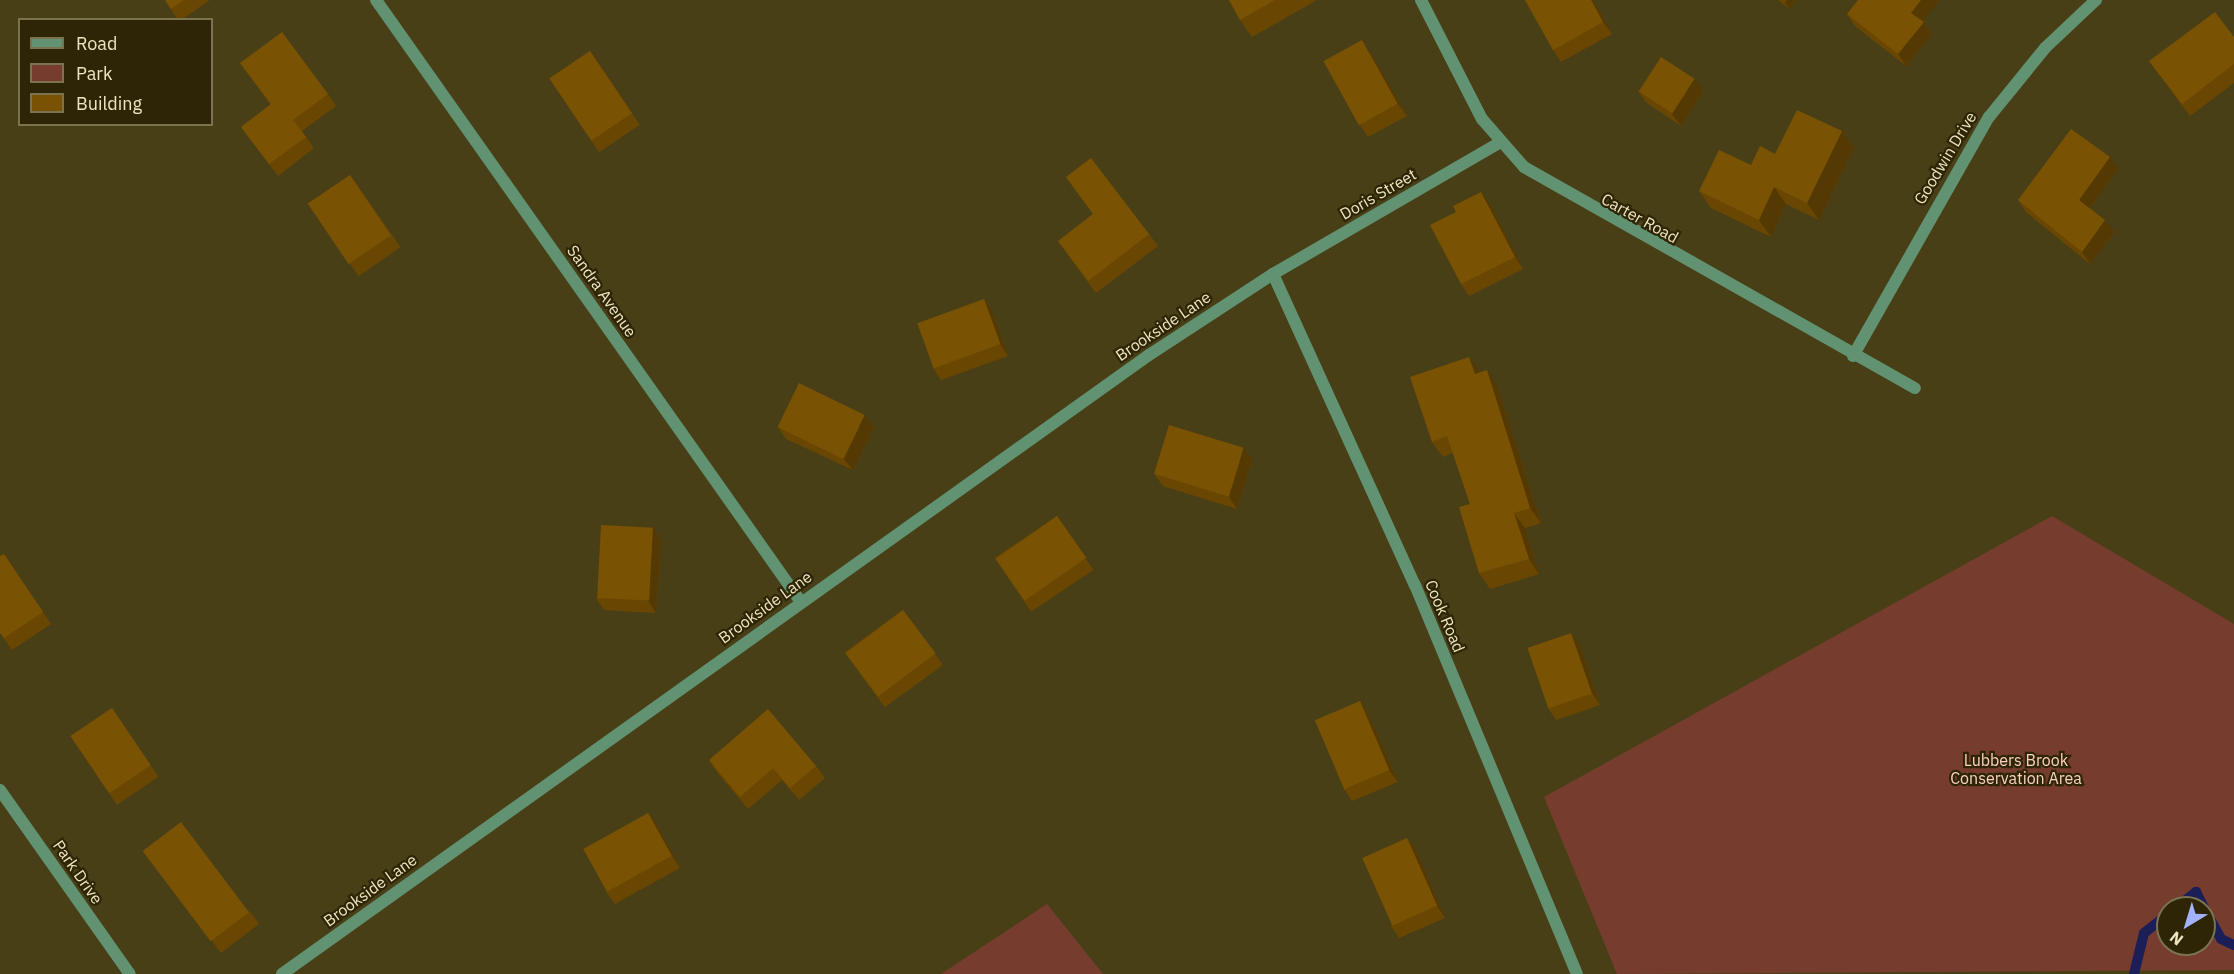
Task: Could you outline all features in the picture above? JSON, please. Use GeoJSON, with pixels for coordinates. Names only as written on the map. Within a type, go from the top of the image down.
{"type":"FeatureCollection","features":[{"type":"Feature","properties":{"kind":"street","name":"Sandra Avenue"},"geometry":{"type":"LineString","coordinates":[[376,0],[801,602]]}},
{"type":"Feature","properties":{"kind":"street","name":"Carter Road"},"geometry":{"type":"LineString","coordinates":[[1420,0],[1499,143],[1554,188],[1853,356],[1915,388]]}},
{"type":"Feature","properties":{"kind":"street","name":"Goodwin Drive"},"geometry":{"type":"LineString","coordinates":[[1853,356],[1989,117],[2045,48],[2096,0]]}},
{"type":"Feature","properties":{"kind":"street","name":"Doris Street"},"geometry":{"type":"LineString","coordinates":[[1273,274],[1499,143]]}},
{"type":"Feature","properties":{"kind":"street","name":"Brookside Lane"},"geometry":{"type":"LineString","coordinates":[[282,974],[1149,355],[1273,274]]}},
{"type":"Feature","properties":{"kind":"street","name":"Cook Road"},"geometry":{"type":"LineString","coordinates":[[1273,274],[1415,585],[1577,974]]}},
{"type":"Feature","properties":{"kind":"street","name":"Park Drive"},"geometry":{"type":"LineString","coordinates":[[0,790],[130,974]]}},
{"type":"Feature","properties":{"kind":"green space","name":"Lubbers Brook Conservation Area"},"geometry":{"type":"Polygon","coordinates":[[[2052,516],[2234,624],[2234,970],[1617,974],[1544,797],[2052,516]]]}},
{"type":"Feature","properties":{"kind":"green space"},"geometry":{"type":"Polygon","coordinates":[[[1047,904],[1103,974],[941,974],[1047,904]]]}},
{"type":"Feature","properties":{"kind":"building"},"geometry":{"type":"Polygon","coordinates":[[[165,0],[184,0],[171,9],[165,0]]]}},
{"type":"Feature","properties":{"kind":"building"},"geometry":{"type":"Polygon","coordinates":[[[1229,0],[1275,0],[1240,20],[1229,0]]]}},
{"type":"Feature","properties":{"kind":"building"},"geometry":{"type":"Polygon","coordinates":[[[1525,0],[1591,0],[1603,22],[1553,50],[1525,0]]]}},
{"type":"Feature","properties":{"kind":"building"},"geometry":{"type":"Polygon","coordinates":[[[1858,0],[1921,0],[1911,13],[1924,22],[1898,54],[1847,14],[1858,0]]]}},
{"type":"Feature","properties":{"kind":"building"},"geometry":{"type":"Polygon","coordinates":[[[2215,12],[2234,37],[2234,64],[2182,104],[2149,61],[2215,12]]]}},
{"type":"Feature","properties":{"kind":"building"},"geometry":{"type":"Polygon","coordinates":[[[282,32],[328,94],[293,120],[306,137],[269,164],[241,127],[271,104],[240,63],[282,32]]]}},
{"type":"Feature","properties":{"kind":"building"},"geometry":{"type":"Polygon","coordinates":[[[1362,40],[1397,104],[1359,125],[1324,61],[1362,40]]]}},
{"type":"Feature","properties":{"kind":"building"},"geometry":{"type":"Polygon","coordinates":[[[590,51],[632,113],[591,141],[549,78],[590,51]]]}},
{"type":"Feature","properties":{"kind":"building"},"geometry":{"type":"Polygon","coordinates":[[[1661,57],[1695,79],[1672,113],[1639,91],[1661,57]]]}},
{"type":"Feature","properties":{"kind":"building"},"geometry":{"type":"Polygon","coordinates":[[[1797,110],[1842,131],[1807,203],[1774,187],[1759,220],[1699,191],[1719,150],[1751,165],[1760,146],[1775,154],[1797,110]]]}},
{"type":"Feature","properties":{"kind":"building"},"geometry":{"type":"Polygon","coordinates":[[[2071,129],[2110,157],[2079,200],[2105,220],[2082,252],[2018,200],[2071,129]]]}},
{"type":"Feature","properties":{"kind":"building"},"geometry":{"type":"Polygon","coordinates":[[[1091,158],[1149,234],[1088,281],[1058,241],[1093,214],[1066,177],[1091,158]]]}},
{"type":"Feature","properties":{"kind":"building"},"geometry":{"type":"Polygon","coordinates":[[[350,175],[391,236],[349,264],[308,204],[350,175]]]}},
{"type":"Feature","properties":{"kind":"building"},"geometry":{"type":"Polygon","coordinates":[[[1481,192],[1515,257],[1461,284],[1430,225],[1456,212],[1453,206],[1481,192]]]}},
{"type":"Feature","properties":{"kind":"building"},"geometry":{"type":"Polygon","coordinates":[[[984,299],[1000,344],[934,368],[917,323],[984,299]]]}},
{"type":"Feature","properties":{"kind":"building"},"geometry":{"type":"Polygon","coordinates":[[[1469,357],[1475,374],[1487,370],[1530,508],[1514,513],[1529,559],[1479,573],[1459,507],[1470,504],[1447,436],[1432,442],[1410,377],[1469,357]]]}},
{"type":"Feature","properties":{"kind":"building"},"geometry":{"type":"Polygon","coordinates":[[[799,383],[865,415],[843,459],[778,427],[799,383]]]}},
{"type":"Feature","properties":{"kind":"building"},"geometry":{"type":"Polygon","coordinates":[[[1169,425],[1244,448],[1229,497],[1154,474],[1169,425]]]}},
{"type":"Feature","properties":{"kind":"building"},"geometry":{"type":"Polygon","coordinates":[[[1057,516],[1086,558],[1025,601],[996,559],[1057,516]]]}},
{"type":"Feature","properties":{"kind":"building"},"geometry":{"type":"Polygon","coordinates":[[[601,525],[653,528],[649,601],[597,598],[601,525]]]}},
{"type":"Feature","properties":{"kind":"building"},"geometry":{"type":"Polygon","coordinates":[[[4,554],[43,612],[4,638],[0,633],[0,556],[4,554]]]}},
{"type":"Feature","properties":{"kind":"building"},"geometry":{"type":"Polygon","coordinates":[[[903,610],[935,653],[878,696],[845,653],[903,610]]]}},
{"type":"Feature","properties":{"kind":"building"},"geometry":{"type":"Polygon","coordinates":[[[1571,633],[1592,694],[1548,708],[1528,648],[1571,633]]]}},
{"type":"Feature","properties":{"kind":"building"},"geometry":{"type":"Polygon","coordinates":[[[1360,701],[1389,770],[1344,789],[1315,720],[1360,701]]]}},
{"type":"Feature","properties":{"kind":"building"},"geometry":{"type":"Polygon","coordinates":[[[112,708],[151,765],[109,793],[71,736],[112,708]]]}},
{"type":"Feature","properties":{"kind":"building"},"geometry":{"type":"Polygon","coordinates":[[[768,709],[816,766],[790,788],[773,768],[740,797],[709,760],[768,709]]]}},
{"type":"Feature","properties":{"kind":"building"},"geometry":{"type":"Polygon","coordinates":[[[648,813],[672,856],[607,892],[583,849],[648,813]]]}},
{"type":"Feature","properties":{"kind":"building"},"geometry":{"type":"Polygon","coordinates":[[[181,822],[249,912],[211,941],[143,851],[181,822]]]}},
{"type":"Feature","properties":{"kind":"building"},"geometry":{"type":"Polygon","coordinates":[[[1407,838],[1437,906],[1392,926],[1362,858],[1407,838]]]}},
{"type":"Feature","properties":{"kind":"waterway"},"geometry":{"type":"LineString","coordinates":[[2191,896],[2196,892],[2198,896]]}},
{"type":"Feature","properties":{"kind":"waterway"},"geometry":{"type":"LineString","coordinates":[[2134,974],[2144,933],[2156,924]]}},
{"type":"Feature","properties":{"kind":"waterway"},"geometry":{"type":"LineString","coordinates":[[2216,930],[2221,939],[2234,945]]}}]}
